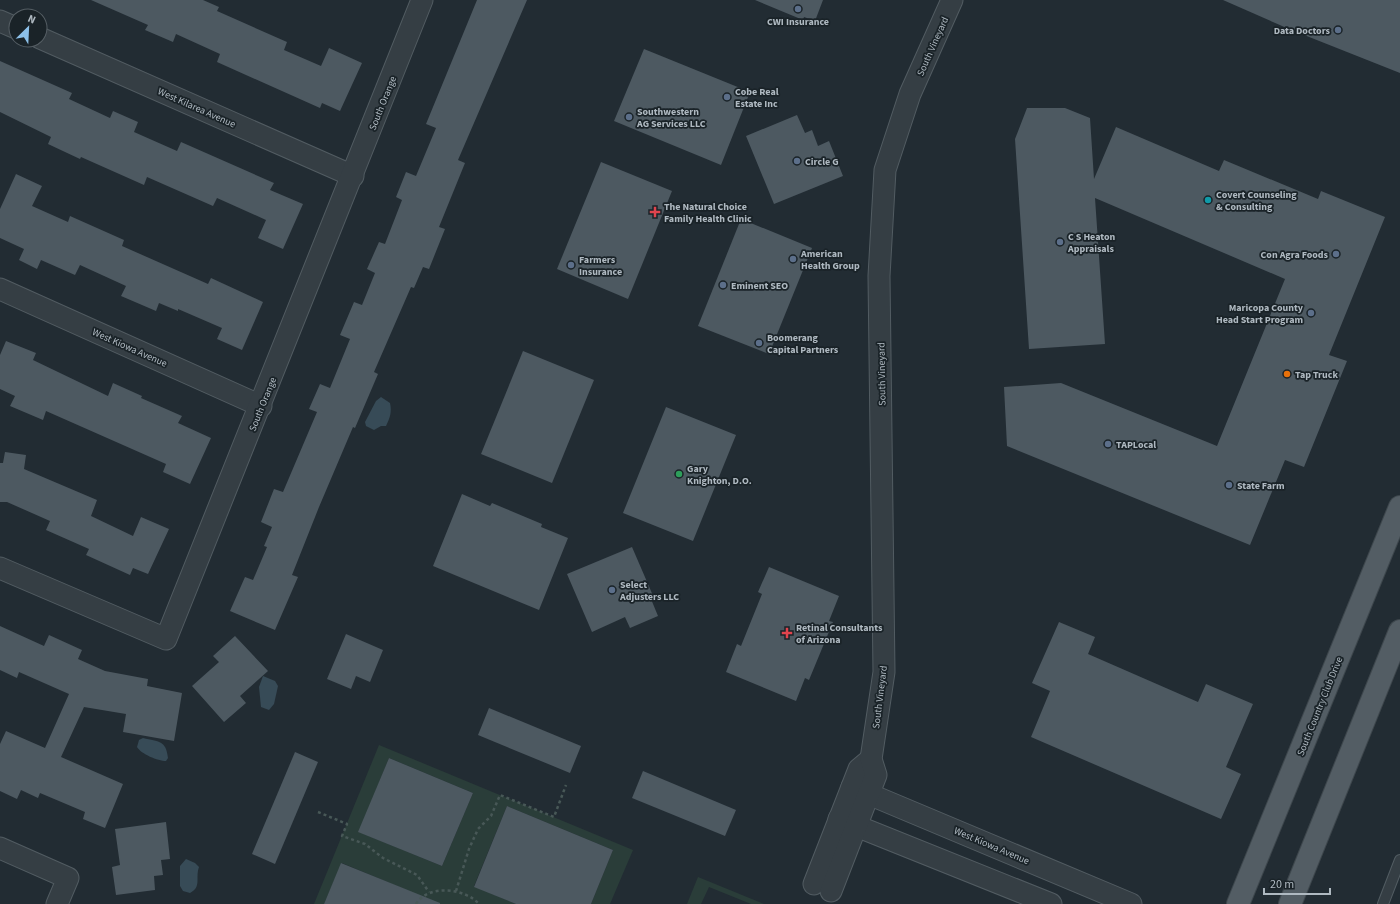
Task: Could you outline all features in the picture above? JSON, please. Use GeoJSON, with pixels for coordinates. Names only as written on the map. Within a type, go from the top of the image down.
{"type":"FeatureCollection","features":[{"type":"Feature","properties":{"kind":"main road","name":"South Country Club Drive"},"geometry":{"type":"LineString","coordinates":[[1238,904],[1399,512]]}},
{"type":"Feature","properties":{"kind":"main road"},"geometry":{"type":"LineString","coordinates":[[1290,904],[1400,631]]}},
{"type":"Feature","properties":{"kind":"street","name":"South Orange"},"geometry":{"type":"LineString","coordinates":[[0,568],[166,639],[261,406],[422,0]]}},
{"type":"Feature","properties":{"kind":"street","name":"South Vineyard"},"geometry":{"type":"LineString","coordinates":[[822,887],[860,791],[859,769],[871,759],[884,672],[879,276],[885,170],[910,94],[952,0]]}},
{"type":"Feature","properties":{"kind":"street","name":"West Kilarea Avenue"},"geometry":{"type":"LineString","coordinates":[[48,42],[353,176]]}},
{"type":"Feature","properties":{"kind":"street","name":"West Kiowa Avenue"},"geometry":{"type":"LineString","coordinates":[[0,289],[261,406]]}},
{"type":"Feature","properties":{"kind":"street","name":"West Kiowa Avenue"},"geometry":{"type":"LineString","coordinates":[[860,791],[1130,904]]}},
{"type":"Feature","properties":{"kind":"street"},"geometry":{"type":"LineString","coordinates":[[848,822],[1051,904]]}},
{"type":"Feature","properties":{"kind":"street"},"geometry":{"type":"LineString","coordinates":[[0,848],[68,878],[57,904]]}},
{"type":"Feature","properties":{"kind":"lane"},"geometry":{"type":"LineString","coordinates":[[1383,904],[1400,860]]}},
{"type":"Feature","properties":{"kind":"path"},"geometry":{"type":"LineString","coordinates":[[456,891],[469,849],[478,829],[491,816],[500,795],[554,817],[566,786]]}},
{"type":"Feature","properties":{"kind":"path"},"geometry":{"type":"LineString","coordinates":[[318,812],[347,824],[342,836],[364,844],[383,858],[417,875],[429,892]]}},
{"type":"Feature","properties":{"kind":"path"},"geometry":{"type":"LineString","coordinates":[[416,904],[429,892],[456,891],[480,904]]}},
{"type":"Feature","properties":{"kind":"green space"},"geometry":{"type":"Polygon","coordinates":[[[379,745],[633,850],[610,904],[591,904],[613,850],[507,806],[474,886],[516,904],[406,904],[411,892],[342,863],[324,904],[314,904],[379,745]],[[389,758],[359,832],[442,866],[473,793],[389,758]]]}},
{"type":"Feature","properties":{"kind":"green space"},"geometry":{"type":"Polygon","coordinates":[[[698,877],[764,904],[751,904],[709,887],[701,904],[687,904],[698,877]]]}},
{"type":"Feature","properties":{"kind":"water"},"geometry":{"type":"Polygon","coordinates":[[[381,397],[390,403],[391,409],[389,420],[386,426],[381,426],[374,430],[366,426],[365,422],[376,401],[381,397]]]}},
{"type":"Feature","properties":{"kind":"water"},"geometry":{"type":"Polygon","coordinates":[[[263,676],[275,681],[278,686],[274,704],[269,710],[261,707],[259,687],[263,676]]]}},
{"type":"Feature","properties":{"kind":"water"},"geometry":{"type":"Polygon","coordinates":[[[143,738],[157,741],[166,748],[168,758],[166,761],[150,757],[139,750],[137,747],[139,740],[143,738]]]}},
{"type":"Feature","properties":{"kind":"water"},"geometry":{"type":"Polygon","coordinates":[[[186,859],[195,863],[199,867],[196,888],[190,893],[183,891],[180,886],[180,866],[186,859]]]}},
{"type":"Feature","properties":{"kind":"building"},"geometry":{"type":"Polygon","coordinates":[[[91,0],[203,0],[219,7],[217,11],[287,42],[284,50],[321,66],[329,48],[362,63],[340,111],[322,103],[320,108],[217,62],[220,54],[176,34],[173,42],[145,30],[148,25],[91,0]]]}},
{"type":"Feature","properties":{"kind":"building"},"geometry":{"type":"Polygon","coordinates":[[[477,0],[527,0],[458,160],[465,163],[439,227],[445,229],[429,269],[423,267],[414,288],[411,287],[374,372],[378,374],[355,428],[353,427],[319,507],[292,575],[298,577],[275,630],[230,611],[245,577],[253,580],[267,547],[264,546],[272,527],[261,522],[274,489],[283,492],[317,412],[309,409],[320,384],[330,388],[350,339],[340,335],[354,302],[362,305],[375,273],[367,269],[379,242],[385,244],[402,200],[396,197],[406,172],[416,176],[436,128],[426,124],[477,0]]]}},
{"type":"Feature","properties":{"kind":"building","name":"CWI Insurance"},"geometry":{"type":"Polygon","coordinates":[[[755,0],[823,0],[815,21],[804,17],[803,20],[755,0]]]}},
{"type":"Feature","properties":{"kind":"building"},"geometry":{"type":"Polygon","coordinates":[[[1223,0],[1400,0],[1400,73],[1289,29],[1223,0]]]}},
{"type":"Feature","properties":{"kind":"building"},"geometry":{"type":"Polygon","coordinates":[[[644,49],[750,92],[721,165],[614,121],[644,49]]]}},
{"type":"Feature","properties":{"kind":"building"},"geometry":{"type":"Polygon","coordinates":[[[0,61],[72,93],[69,99],[110,118],[113,111],[138,122],[134,132],[177,151],[181,142],[274,183],[270,190],[303,204],[283,249],[258,238],[266,220],[217,198],[213,206],[147,177],[144,185],[81,157],[80,159],[48,144],[51,137],[0,112],[0,61]]]}},
{"type":"Feature","properties":{"kind":"building"},"geometry":{"type":"Polygon","coordinates":[[[1027,108],[1065,108],[1090,118],[1094,179],[1116,127],[1219,171],[1224,160],[1318,199],[1321,191],[1385,217],[1329,355],[1347,361],[1304,467],[1285,460],[1250,545],[1007,446],[1004,387],[1061,383],[1217,446],[1285,279],[1095,198],[1105,344],[1029,349],[1015,139],[1027,108]]]}},
{"type":"Feature","properties":{"kind":"building","name":"Circle G"},"geometry":{"type":"Polygon","coordinates":[[[797,115],[805,133],[812,130],[818,146],[829,141],[843,176],[774,204],[746,136],[797,115]]]}},
{"type":"Feature","properties":{"kind":"building"},"geometry":{"type":"Polygon","coordinates":[[[601,162],[672,191],[628,299],[557,269],[601,162]]]}},
{"type":"Feature","properties":{"kind":"building"},"geometry":{"type":"Polygon","coordinates":[[[16,174],[42,186],[32,206],[68,222],[70,216],[124,240],[122,246],[208,284],[211,278],[263,302],[242,350],[217,339],[222,328],[178,309],[178,311],[159,303],[156,311],[121,296],[126,286],[80,265],[75,275],[41,260],[37,269],[19,260],[24,249],[0,238],[0,209],[16,174]]]}},
{"type":"Feature","properties":{"kind":"building"},"geometry":{"type":"Polygon","coordinates":[[[741,219],[812,248],[769,354],[698,326],[741,219]]]}},
{"type":"Feature","properties":{"kind":"building"},"geometry":{"type":"Polygon","coordinates":[[[6,341],[36,353],[33,360],[108,396],[113,383],[142,396],[141,398],[182,416],[178,423],[211,438],[190,484],[163,472],[166,464],[46,411],[43,420],[10,406],[15,396],[0,389],[0,355],[6,341]]]}},
{"type":"Feature","properties":{"kind":"building"},"geometry":{"type":"Polygon","coordinates":[[[523,351],[594,380],[552,483],[481,454],[523,351]]]}},
{"type":"Feature","properties":{"kind":"building","name":"Gary Knighton, D.O."},"geometry":{"type":"Polygon","coordinates":[[[666,407],[736,435],[693,541],[623,513],[666,407]]]}},
{"type":"Feature","properties":{"kind":"building"},"geometry":{"type":"Polygon","coordinates":[[[5,452],[26,455],[24,469],[97,500],[91,516],[133,536],[141,517],[169,529],[148,574],[133,568],[130,575],[86,555],[89,549],[46,530],[50,521],[7,502],[0,502],[0,463],[3,463],[5,452]]]}},
{"type":"Feature","properties":{"kind":"building"},"geometry":{"type":"Polygon","coordinates":[[[462,494],[490,506],[492,503],[542,524],[541,527],[568,538],[539,610],[433,566],[462,494]]]}},
{"type":"Feature","properties":{"kind":"building","name":"Select Adjusters LLC"},"geometry":{"type":"Polygon","coordinates":[[[632,547],[654,598],[651,599],[658,616],[630,628],[625,617],[592,632],[567,574],[632,547]]]}},
{"type":"Feature","properties":{"kind":"building","name":"Retinal Consultants of Arizona"},"geometry":{"type":"Polygon","coordinates":[[[769,567],[839,596],[829,621],[833,622],[809,680],[805,678],[796,701],[726,672],[737,644],[741,646],[762,594],[758,592],[769,567]]]}},
{"type":"Feature","properties":{"kind":"building"},"geometry":{"type":"Polygon","coordinates":[[[1059,622],[1095,637],[1088,654],[1198,702],[1206,684],[1253,704],[1226,767],[1241,774],[1221,819],[1031,737],[1050,691],[1032,683],[1059,622]]]}},
{"type":"Feature","properties":{"kind":"building"},"geometry":{"type":"Polygon","coordinates":[[[0,626],[44,646],[49,635],[82,650],[78,659],[105,671],[148,679],[147,686],[182,693],[174,741],[123,732],[126,714],[84,707],[61,757],[123,784],[105,828],[83,819],[85,812],[40,793],[38,798],[21,790],[17,799],[0,791],[0,744],[6,731],[45,748],[69,694],[19,672],[17,678],[0,670],[0,626]]]}},
{"type":"Feature","properties":{"kind":"building"},"geometry":{"type":"Polygon","coordinates":[[[346,634],[383,650],[370,682],[356,676],[351,689],[327,679],[346,634]]]}},
{"type":"Feature","properties":{"kind":"building"},"geometry":{"type":"Polygon","coordinates":[[[235,636],[268,671],[240,696],[246,703],[224,722],[192,686],[219,662],[213,656],[235,636]]]}},
{"type":"Feature","properties":{"kind":"building"},"geometry":{"type":"Polygon","coordinates":[[[489,708],[581,746],[570,773],[478,735],[489,708]]]}},
{"type":"Feature","properties":{"kind":"building"},"geometry":{"type":"Polygon","coordinates":[[[295,752],[318,762],[275,864],[252,854],[295,752]]]}},
{"type":"Feature","properties":{"kind":"building"},"geometry":{"type":"Polygon","coordinates":[[[389,758],[473,793],[442,866],[358,832],[389,758]]]}},
{"type":"Feature","properties":{"kind":"building"},"geometry":{"type":"Polygon","coordinates":[[[643,771],[736,810],[725,836],[632,798],[643,771]]]}},
{"type":"Feature","properties":{"kind":"building"},"geometry":{"type":"Polygon","coordinates":[[[507,806],[613,850],[591,904],[516,904],[474,887],[507,806]]]}},
{"type":"Feature","properties":{"kind":"building"},"geometry":{"type":"Polygon","coordinates":[[[166,822],[170,859],[161,860],[163,875],[154,876],[155,890],[116,895],[112,867],[120,865],[115,829],[166,822]]]}},
{"type":"Feature","properties":{"kind":"building"},"geometry":{"type":"Polygon","coordinates":[[[341,863],[440,903],[440,904],[324,904],[341,863]]]}},
{"type":"Feature","properties":{"kind":"place","name":"CWI Insurance"},"geometry":{"type":"Point","coordinates":[798,9]}},
{"type":"Feature","properties":{"kind":"place","name":"Data Doctors"},"geometry":{"type":"Point","coordinates":[1338,30]}},
{"type":"Feature","properties":{"kind":"place","name":"Cobe Real Estate Inc"},"geometry":{"type":"Point","coordinates":[727,97]}},
{"type":"Feature","properties":{"kind":"place","name":"Southwestern AG Services LLC"},"geometry":{"type":"Point","coordinates":[629,117]}},
{"type":"Feature","properties":{"kind":"place","name":"Circle G"},"geometry":{"type":"Point","coordinates":[797,161]}},
{"type":"Feature","properties":{"kind":"place","name":"Covert Counseling & Consulting"},"geometry":{"type":"Point","coordinates":[1208,200]}},
{"type":"Feature","properties":{"kind":"place","name":"The Natural Choice Family Health Clinic"},"geometry":{"type":"Point","coordinates":[655,212]}},
{"type":"Feature","properties":{"kind":"place","name":"C S Heaton Appraisals"},"geometry":{"type":"Point","coordinates":[1060,242]}},
{"type":"Feature","properties":{"kind":"place","name":"Con Agra Foods"},"geometry":{"type":"Point","coordinates":[1336,254]}},
{"type":"Feature","properties":{"kind":"place","name":"American Health Group"},"geometry":{"type":"Point","coordinates":[793,259]}},
{"type":"Feature","properties":{"kind":"place","name":"Farmers Insurance"},"geometry":{"type":"Point","coordinates":[571,265]}},
{"type":"Feature","properties":{"kind":"place","name":"Eminent SEO"},"geometry":{"type":"Point","coordinates":[723,285]}},
{"type":"Feature","properties":{"kind":"place","name":"Maricopa County Head Start Program"},"geometry":{"type":"Point","coordinates":[1311,313]}},
{"type":"Feature","properties":{"kind":"place","name":"Boomerang Capital Partners"},"geometry":{"type":"Point","coordinates":[759,343]}},
{"type":"Feature","properties":{"kind":"place","name":"Tap Truck"},"geometry":{"type":"Point","coordinates":[1287,374]}},
{"type":"Feature","properties":{"kind":"place","name":"TAPLocal"},"geometry":{"type":"Point","coordinates":[1108,444]}},
{"type":"Feature","properties":{"kind":"place","name":"Gary Knighton, D.O."},"geometry":{"type":"Point","coordinates":[679,474]}},
{"type":"Feature","properties":{"kind":"place","name":"State Farm"},"geometry":{"type":"Point","coordinates":[1229,485]}},
{"type":"Feature","properties":{"kind":"place","name":"Select Adjusters LLC"},"geometry":{"type":"Point","coordinates":[612,590]}},
{"type":"Feature","properties":{"kind":"place","name":"Retinal Consultants of Arizona"},"geometry":{"type":"Point","coordinates":[787,633]}}]}
